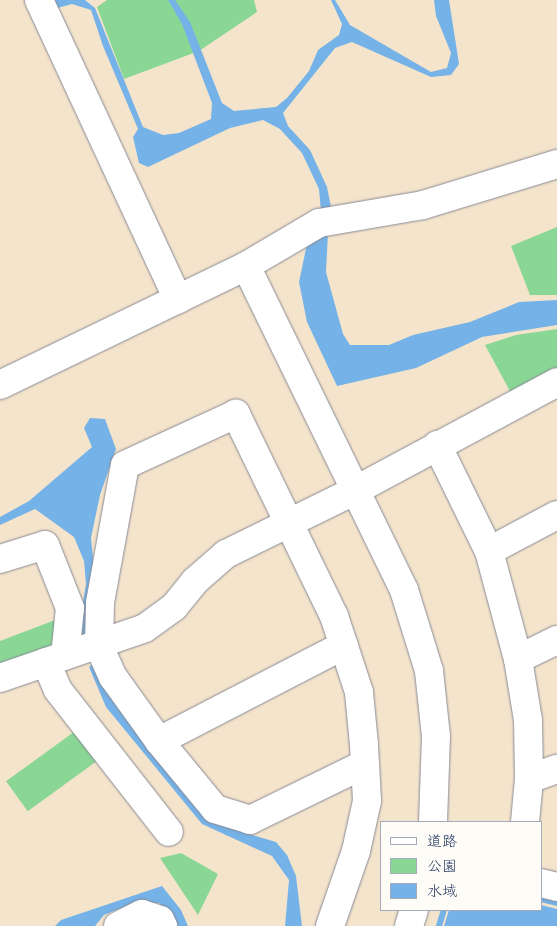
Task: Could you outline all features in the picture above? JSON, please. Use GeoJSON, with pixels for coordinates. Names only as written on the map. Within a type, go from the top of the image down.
{"type":"FeatureCollection","features":[{"type":"Feature","properties":{"kind":"street"},"geometry":{"type":"LineString","coordinates":[[39,0],[178,299]]}},
{"type":"Feature","properties":{"kind":"street"},"geometry":{"type":"LineString","coordinates":[[0,385],[246,266],[319,223],[422,205],[557,164]]}},
{"type":"Feature","properties":{"kind":"street"},"geometry":{"type":"LineString","coordinates":[[246,266],[404,590],[429,671],[436,736],[434,821]]}},
{"type":"Feature","properties":{"kind":"street"},"geometry":{"type":"LineString","coordinates":[[0,678],[145,628],[174,607],[195,581],[226,554],[289,521],[356,490],[557,382]]}},
{"type":"Feature","properties":{"kind":"street"},"geometry":{"type":"LineString","coordinates":[[169,832],[58,690],[100,604],[125,465],[236,414],[334,616],[358,692],[367,801],[356,851],[330,926]]}},
{"type":"Feature","properties":{"kind":"street"},"geometry":{"type":"LineString","coordinates":[[437,445],[489,552],[518,658],[528,720],[529,778],[525,821]]}},
{"type":"Feature","properties":{"kind":"street"},"geometry":{"type":"LineString","coordinates":[[489,552],[557,515]]}},
{"type":"Feature","properties":{"kind":"street"},"geometry":{"type":"LineString","coordinates":[[0,559],[45,545],[70,608],[76,653],[112,678],[159,741],[215,809],[250,820],[365,764]]}},
{"type":"Feature","properties":{"kind":"street"},"geometry":{"type":"LineString","coordinates":[[518,658],[557,640]]}},
{"type":"Feature","properties":{"kind":"street"},"geometry":{"type":"LineString","coordinates":[[159,741],[344,645]]}},
{"type":"Feature","properties":{"kind":"street"},"geometry":{"type":"LineString","coordinates":[[529,778],[557,769]]}},
{"type":"Feature","properties":{"kind":"street"},"geometry":{"type":"LineString","coordinates":[[542,883],[557,887]]}},
{"type":"Feature","properties":{"kind":"street"},"geometry":{"type":"LineString","coordinates":[[409,926],[414,911]]}},
{"type":"Feature","properties":{"kind":"street"},"geometry":{"type":"LineString","coordinates":[[118,926],[142,914],[160,920],[163,926]]}},
{"type":"Feature","properties":{"kind":"green space"},"geometry":{"type":"Polygon","coordinates":[[[107,0],[254,0],[257,12],[199,51],[124,79],[97,7],[107,0]]]}},
{"type":"Feature","properties":{"kind":"green space"},"geometry":{"type":"Polygon","coordinates":[[[557,227],[557,295],[530,295],[511,246],[557,227]]]}},
{"type":"Feature","properties":{"kind":"green space"},"geometry":{"type":"Polygon","coordinates":[[[557,329],[557,373],[512,395],[485,345],[516,335],[557,329]]]}},
{"type":"Feature","properties":{"kind":"green space"},"geometry":{"type":"Polygon","coordinates":[[[63,617],[56,645],[0,664],[0,641],[63,617]]]}},
{"type":"Feature","properties":{"kind":"green space"},"geometry":{"type":"Polygon","coordinates":[[[78,729],[100,759],[28,811],[6,781],[78,729]]]}},
{"type":"Feature","properties":{"kind":"green space"},"geometry":{"type":"Polygon","coordinates":[[[181,853],[218,874],[198,915],[160,858],[181,853]]]}},
{"type":"Feature","properties":{"kind":"water"},"geometry":{"type":"Polygon","coordinates":[[[49,0],[85,0],[95,8],[143,127],[163,135],[179,133],[211,119],[212,103],[182,24],[168,0],[175,0],[190,22],[222,103],[234,111],[276,107],[287,98],[309,71],[318,50],[339,35],[342,24],[331,0],[335,0],[350,25],[431,72],[447,68],[451,53],[436,16],[434,0],[449,0],[459,64],[451,75],[431,77],[352,42],[335,48],[283,113],[288,126],[310,150],[327,187],[332,212],[321,211],[319,189],[302,153],[280,129],[263,120],[230,128],[148,167],[139,163],[133,137],[138,129],[103,46],[91,10],[72,4],[54,9],[49,0]]]}},
{"type":"Feature","properties":{"kind":"water"},"geometry":{"type":"Polygon","coordinates":[[[328,233],[326,272],[343,334],[350,345],[389,345],[413,335],[470,322],[519,302],[557,300],[557,325],[482,337],[416,368],[337,386],[307,322],[299,282],[308,239],[328,233]]]}},
{"type":"Feature","properties":{"kind":"water"},"geometry":{"type":"Polygon","coordinates":[[[90,418],[105,419],[116,449],[100,495],[91,538],[94,568],[87,635],[77,637],[86,584],[84,561],[74,537],[35,509],[0,525],[0,517],[29,501],[92,447],[84,428],[90,418]]]}},
{"type":"Feature","properties":{"kind":"water"},"geometry":{"type":"Polygon","coordinates":[[[95,663],[242,832],[276,842],[287,855],[296,876],[302,926],[285,926],[289,880],[272,856],[202,824],[106,707],[89,667],[95,663]]]}},
{"type":"Feature","properties":{"kind":"water"},"geometry":{"type":"Polygon","coordinates":[[[162,886],[181,910],[188,926],[175,926],[159,903],[136,902],[104,915],[95,926],[55,926],[61,920],[162,886]]]}},
{"type":"Feature","properties":{"kind":"water"},"geometry":{"type":"Polygon","coordinates":[[[542,905],[557,909],[557,926],[444,926],[449,911],[542,911],[542,905]]]}},
{"type":"Feature","properties":{"kind":"waterway"},"geometry":{"type":"LineString","coordinates":[[542,899],[557,903]]}},
{"type":"Feature","properties":{"kind":"waterway"},"geometry":{"type":"LineString","coordinates":[[439,926],[444,911]]}}]}
